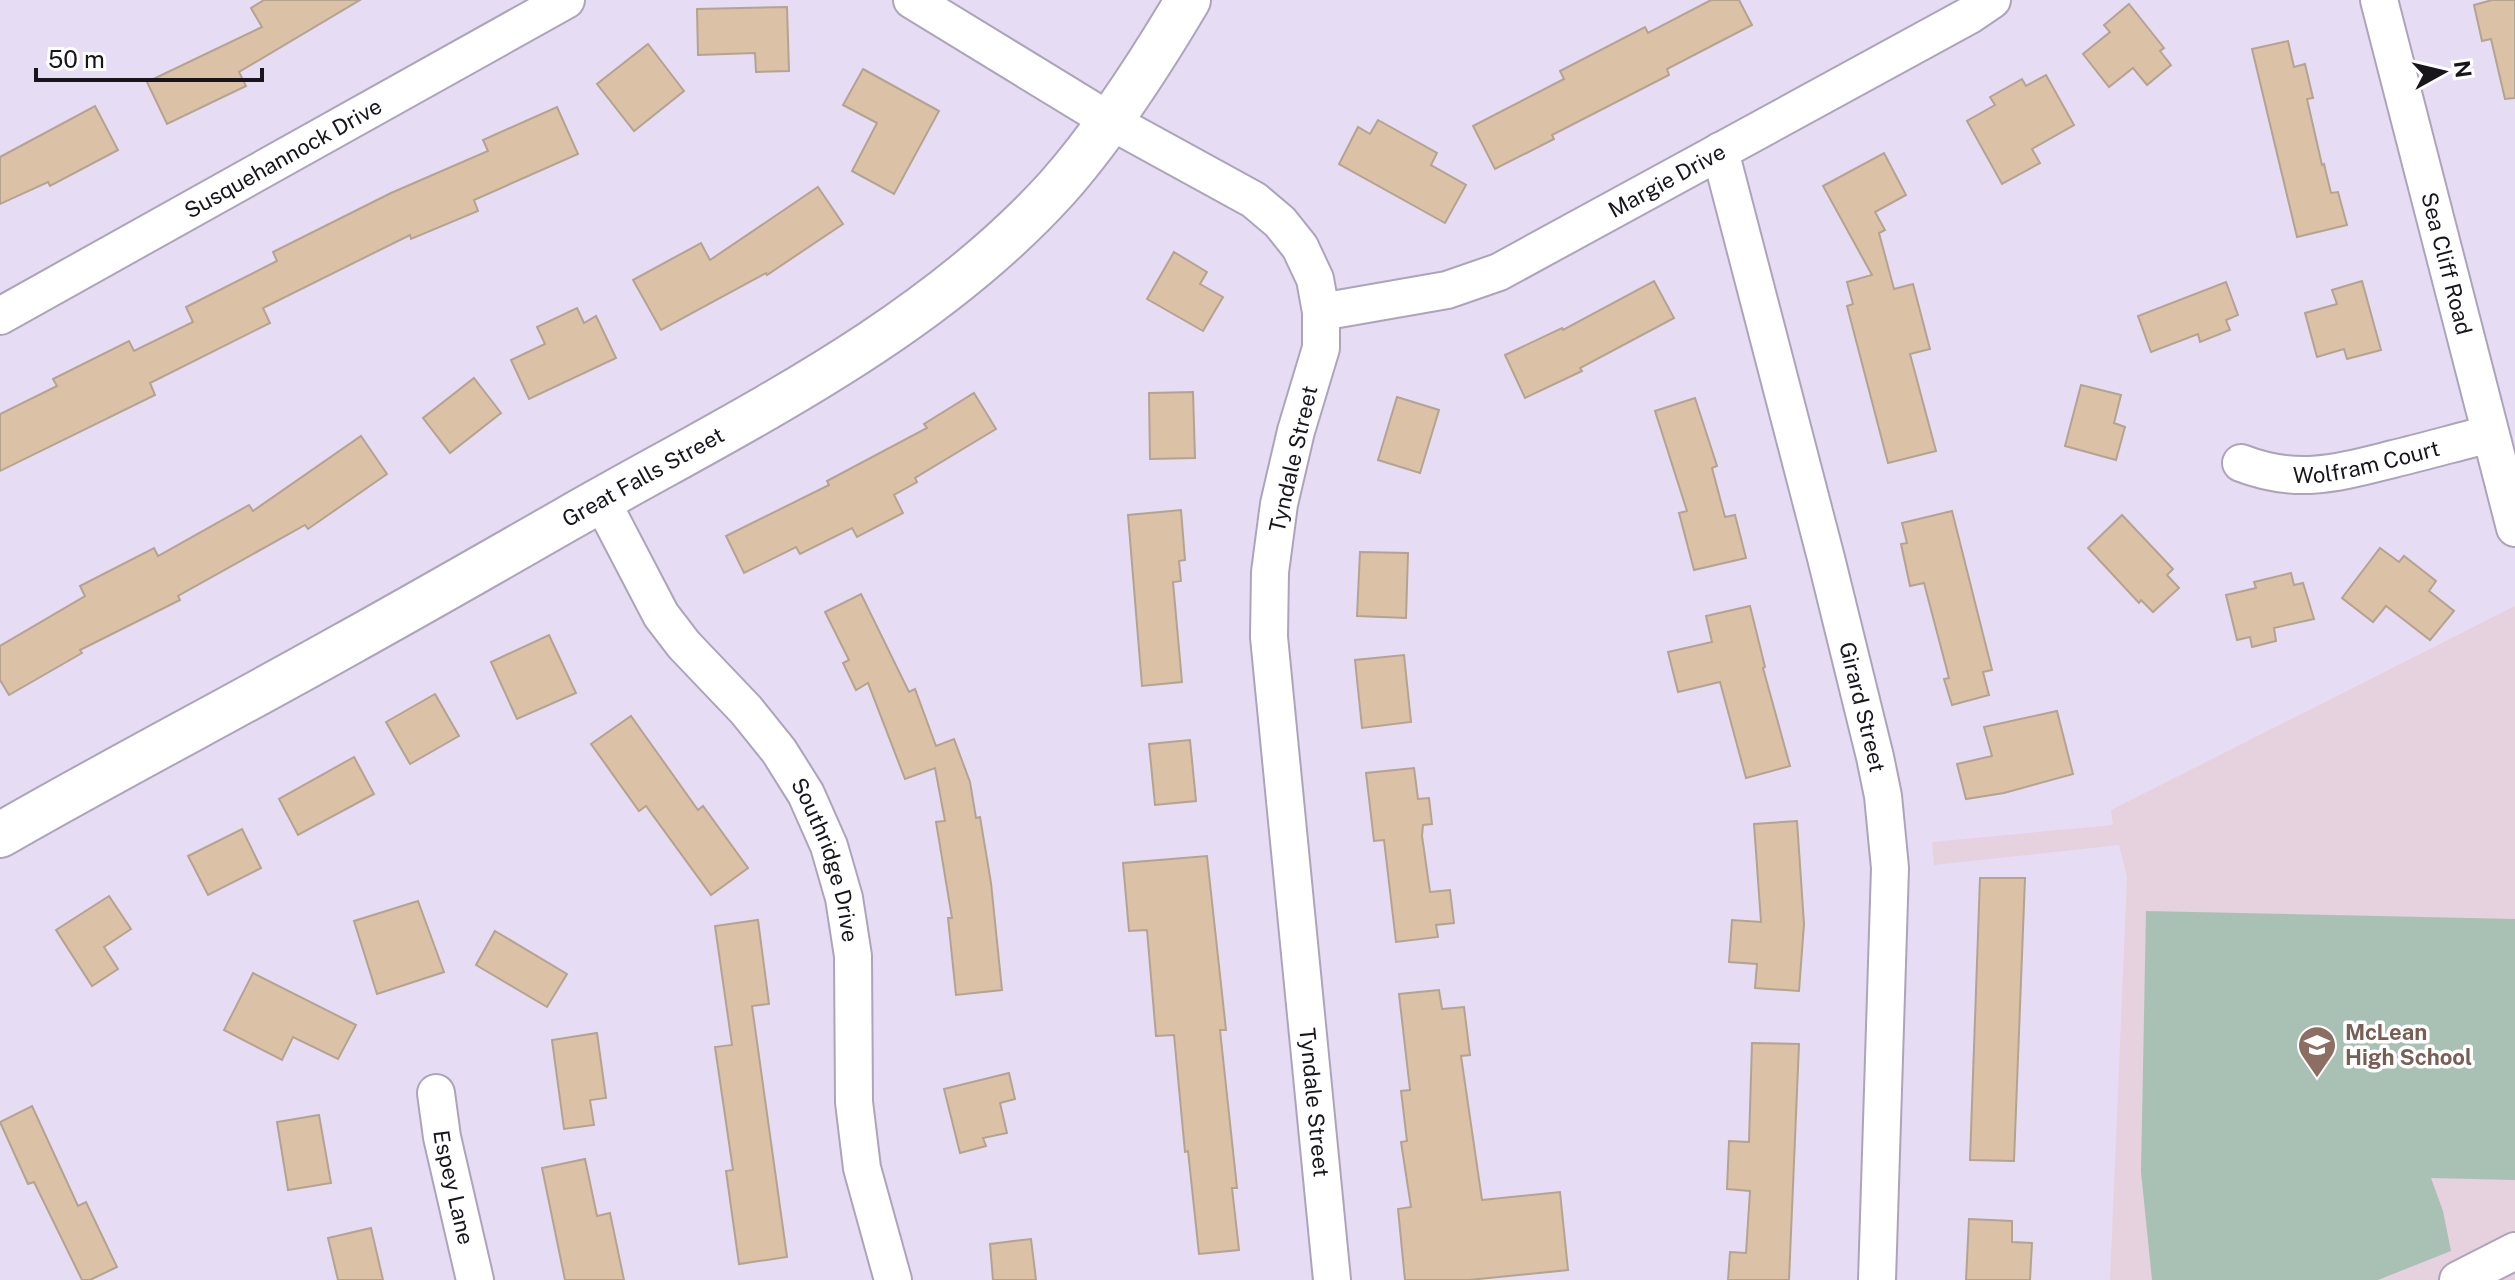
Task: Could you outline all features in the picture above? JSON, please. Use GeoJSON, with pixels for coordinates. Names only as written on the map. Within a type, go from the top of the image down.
{"type":"FeatureCollection","features":[{"type":"Feature","properties":{"kind":"main road","name":"Great Falls Street"},"geometry":{"type":"LineString","coordinates":[[0,835],[778,401],[907,320],[969,272],[1014,232],[1057,187],[1110,121],[1188,0]]}},
{"type":"Feature","properties":{"kind":"street","name":"Susquehannock Drive"},"geometry":{"type":"LineString","coordinates":[[0,316],[566,0]]}},
{"type":"Feature","properties":{"kind":"street","name":"Tyndale Street"},"geometry":{"type":"LineString","coordinates":[[912,0],[1110,121],[1254,200],[1280,222],[1300,247],[1315,279],[1321,312],[1321,348],[1296,431],[1279,504],[1270,572],[1269,637],[1332,1280]]}},
{"type":"Feature","properties":{"kind":"street","name":"Margie Drive"},"geometry":{"type":"LineString","coordinates":[[1321,312],[1447,290],[1499,272],[1970,15],[1992,0]]}},
{"type":"Feature","properties":{"kind":"street","name":"Sea Cliff Road"},"geometry":{"type":"LineString","coordinates":[[2379,0],[2515,528]]}},
{"type":"Feature","properties":{"kind":"street","name":"Girard Street"},"geometry":{"type":"LineString","coordinates":[[1720,151],[1826,558],[1883,796],[1890,868],[1877,1280]]}},
{"type":"Feature","properties":{"kind":"street","name":"Wolfram Court"},"geometry":{"type":"LineString","coordinates":[[2241,463],[2266,473],[2332,475],[2490,434]]}},
{"type":"Feature","properties":{"kind":"street","name":"Southridge Drive"},"geometry":{"type":"LineString","coordinates":[[601,500],[661,615],[779,751],[806,794],[829,846],[844,898],[853,956],[854,1102],[862,1168],[893,1280]]}},
{"type":"Feature","properties":{"kind":"street","name":"Espey Lane"},"geometry":{"type":"LineString","coordinates":[[436,1093],[442,1137],[475,1280]]}},
{"type":"Feature","properties":{"kind":"street"},"geometry":{"type":"LineString","coordinates":[[2458,1280],[2515,1251]]}},
{"type":"Feature","properties":{"kind":"shaded area","name":"McLean High School"},"geometry":{"type":"Polygon","coordinates":[[[2515,606],[2515,1280],[2110,1280],[2127,877],[2119,845],[1934,865],[1932,842],[2113,825],[2111,810],[2515,606]]]}},
{"type":"Feature","properties":{"kind":"green space"},"geometry":{"type":"Polygon","coordinates":[[[2146,911],[2515,919],[2515,1180],[2431,1178],[2443,1211],[2451,1251],[2378,1280],[2152,1280],[2141,1172],[2146,911]]]}},
{"type":"Feature","properties":{"kind":"building"},"geometry":{"type":"Polygon","coordinates":[[[264,0],[360,0],[239,72],[246,86],[167,124],[147,82],[262,27],[251,8],[264,0]]]}},
{"type":"Feature","properties":{"kind":"building"},"geometry":{"type":"Polygon","coordinates":[[[1711,0],[1739,0],[1752,25],[1667,69],[1669,75],[1552,135],[1554,139],[1495,169],[1473,126],[1564,79],[1560,71],[1645,27],[1648,33],[1711,0]]]}},
{"type":"Feature","properties":{"kind":"building"},"geometry":{"type":"Polygon","coordinates":[[[2492,0],[2515,0],[2515,98],[2505,99],[2491,39],[2482,41],[2474,5],[2492,0]]]}},
{"type":"Feature","properties":{"kind":"building"},"geometry":{"type":"Polygon","coordinates":[[[2129,4],[2164,48],[2160,51],[2171,65],[2147,85],[2133,68],[2109,87],[2083,54],[2110,32],[2104,25],[2129,4]]]}},
{"type":"Feature","properties":{"kind":"building"},"geometry":{"type":"Polygon","coordinates":[[[787,7],[789,71],[756,72],[755,53],[698,55],[697,9],[787,7]]]}},
{"type":"Feature","properties":{"kind":"building"},"geometry":{"type":"Polygon","coordinates":[[[2288,41],[2294,67],[2305,64],[2313,98],[2307,99],[2322,165],[2331,193],[2338,192],[2347,225],[2297,237],[2252,49],[2288,41]]]}},
{"type":"Feature","properties":{"kind":"building"},"geometry":{"type":"Polygon","coordinates":[[[648,44],[684,91],[634,131],[597,84],[648,44]]]}},
{"type":"Feature","properties":{"kind":"building"},"geometry":{"type":"Polygon","coordinates":[[[863,69],[939,111],[894,194],[852,171],[877,123],[843,105],[863,69]]]}},
{"type":"Feature","properties":{"kind":"building"},"geometry":{"type":"Polygon","coordinates":[[[2046,75],[2074,125],[2032,149],[2040,163],[2002,184],[1967,121],[1995,105],[1990,97],[2022,79],[2026,86],[2046,75]]]}},
{"type":"Feature","properties":{"kind":"building"},"geometry":{"type":"Polygon","coordinates":[[[95,106],[118,150],[50,186],[48,182],[0,204],[0,157],[95,106]]]}},
{"type":"Feature","properties":{"kind":"building"},"geometry":{"type":"Polygon","coordinates":[[[557,107],[578,154],[474,200],[478,211],[411,239],[410,235],[263,308],[270,323],[150,383],[155,395],[0,471],[0,414],[57,386],[53,379],[129,341],[134,351],[193,322],[186,307],[277,261],[273,252],[391,193],[488,151],[483,140],[557,107]]]}},
{"type":"Feature","properties":{"kind":"building"},"geometry":{"type":"Polygon","coordinates":[[[1378,120],[1437,153],[1431,165],[1466,185],[1445,223],[1339,164],[1358,127],[1370,134],[1378,120]]]}},
{"type":"Feature","properties":{"kind":"building"},"geometry":{"type":"Polygon","coordinates":[[[1884,153],[1906,195],[1875,212],[1885,230],[1879,233],[1894,289],[1913,284],[1930,349],[1910,354],[1936,451],[1888,463],[1847,306],[1853,304],[1847,282],[1872,275],[1823,186],[1884,153]]]}},
{"type":"Feature","properties":{"kind":"building"},"geometry":{"type":"Polygon","coordinates":[[[818,187],[843,224],[767,275],[661,330],[633,280],[701,243],[710,260],[818,187]]]}},
{"type":"Feature","properties":{"kind":"building"},"geometry":{"type":"Polygon","coordinates":[[[1174,252],[1207,272],[1200,284],[1223,297],[1203,331],[1147,299],[1174,252]]]}},
{"type":"Feature","properties":{"kind":"building"},"geometry":{"type":"Polygon","coordinates":[[[1654,281],[1674,318],[1580,368],[1582,371],[1525,398],[1505,355],[1563,330],[1654,281]]]}},
{"type":"Feature","properties":{"kind":"building"},"geometry":{"type":"Polygon","coordinates":[[[2362,281],[2381,350],[2347,359],[2344,349],[2317,357],[2305,313],[2337,304],[2332,290],[2362,281]]]}},
{"type":"Feature","properties":{"kind":"building"},"geometry":{"type":"Polygon","coordinates":[[[2226,282],[2238,315],[2226,320],[2230,330],[2200,342],[2198,334],[2151,352],[2138,316],[2226,282]]]}},
{"type":"Feature","properties":{"kind":"building"},"geometry":{"type":"Polygon","coordinates":[[[577,308],[584,323],[596,316],[616,358],[529,399],[511,360],[545,344],[537,327],[577,308]]]}},
{"type":"Feature","properties":{"kind":"building"},"geometry":{"type":"Polygon","coordinates":[[[474,378],[501,413],[450,453],[423,418],[474,378]]]}},
{"type":"Feature","properties":{"kind":"building"},"geometry":{"type":"Polygon","coordinates":[[[2081,385],[2121,395],[2114,423],[2125,427],[2116,460],[2065,446],[2081,385]]]}},
{"type":"Feature","properties":{"kind":"building"},"geometry":{"type":"Polygon","coordinates":[[[1193,392],[1195,458],[1150,459],[1149,393],[1193,392]]]}},
{"type":"Feature","properties":{"kind":"building"},"geometry":{"type":"Polygon","coordinates":[[[974,393],[996,429],[915,478],[917,482],[894,495],[903,513],[857,537],[852,528],[800,554],[796,547],[744,573],[726,536],[829,485],[827,481],[927,428],[924,424],[974,393]]]}},
{"type":"Feature","properties":{"kind":"building"},"geometry":{"type":"Polygon","coordinates":[[[1397,397],[1439,410],[1420,473],[1378,460],[1397,397]]]}},
{"type":"Feature","properties":{"kind":"building"},"geometry":{"type":"Polygon","coordinates":[[[1695,398],[1717,466],[1712,468],[1725,517],[1735,515],[1746,558],[1694,570],[1679,513],[1687,511],[1655,411],[1695,398]]]}},
{"type":"Feature","properties":{"kind":"building"},"geometry":{"type":"Polygon","coordinates":[[[361,436],[387,474],[308,529],[305,525],[178,596],[180,600],[80,650],[82,653],[9,695],[0,680],[0,646],[85,596],[80,586],[154,548],[158,556],[249,505],[253,511],[361,436]]]}},
{"type":"Feature","properties":{"kind":"building"},"geometry":{"type":"Polygon","coordinates":[[[1181,510],[1185,560],[1179,561],[1181,581],[1173,582],[1182,682],[1142,686],[1128,515],[1181,510]]]}},
{"type":"Feature","properties":{"kind":"building"},"geometry":{"type":"Polygon","coordinates":[[[1952,511],[1992,670],[1983,672],[1989,695],[1952,705],[1944,679],[1949,678],[1924,583],[1910,586],[1901,544],[1907,543],[1902,523],[1952,511]]]}},
{"type":"Feature","properties":{"kind":"building"},"geometry":{"type":"Polygon","coordinates":[[[2122,515],[2173,569],[2167,575],[2179,588],[2153,612],[2141,600],[2139,603],[2088,548],[2122,515]]]}},
{"type":"Feature","properties":{"kind":"building"},"geometry":{"type":"Polygon","coordinates":[[[2380,548],[2399,562],[2404,556],[2436,581],[2429,591],[2454,611],[2430,640],[2386,606],[2373,622],[2342,598],[2380,548]]]}},
{"type":"Feature","properties":{"kind":"building"},"geometry":{"type":"Polygon","coordinates":[[[1360,552],[1408,553],[1406,618],[1357,616],[1360,552]]]}},
{"type":"Feature","properties":{"kind":"building"},"geometry":{"type":"Polygon","coordinates":[[[2291,573],[2294,585],[2303,583],[2314,619],[2274,628],[2276,641],[2252,647],[2250,637],[2237,640],[2226,595],[2256,588],[2254,582],[2291,573]]]}},
{"type":"Feature","properties":{"kind":"building"},"geometry":{"type":"Polygon","coordinates":[[[861,594],[909,692],[915,689],[936,746],[954,739],[970,782],[976,818],[980,817],[991,883],[1002,990],[956,995],[948,918],[952,918],[936,822],[945,821],[935,768],[905,779],[868,683],[856,690],[843,663],[849,660],[825,612],[861,594]]]}},
{"type":"Feature","properties":{"kind":"building"},"geometry":{"type":"Polygon","coordinates":[[[1750,606],[1763,668],[1790,766],[1746,778],[1720,682],[1678,692],[1668,652],[1712,642],[1706,616],[1750,606]]]}},
{"type":"Feature","properties":{"kind":"building"},"geometry":{"type":"Polygon","coordinates":[[[549,635],[576,693],[517,719],[491,662],[549,635]]]}},
{"type":"Feature","properties":{"kind":"building"},"geometry":{"type":"Polygon","coordinates":[[[1404,655],[1411,722],[1362,728],[1355,660],[1404,655]]]}},
{"type":"Feature","properties":{"kind":"building"},"geometry":{"type":"Polygon","coordinates":[[[435,694],[459,736],[410,764],[386,722],[435,694]]]}},
{"type":"Feature","properties":{"kind":"building"},"geometry":{"type":"Polygon","coordinates":[[[2057,711],[2073,774],[2004,793],[1966,799],[1957,764],[1992,756],[1984,727],[2057,711]]]}},
{"type":"Feature","properties":{"kind":"building"},"geometry":{"type":"Polygon","coordinates":[[[631,716],[698,810],[703,806],[748,868],[711,895],[646,806],[639,811],[591,744],[631,716]]]}},
{"type":"Feature","properties":{"kind":"building"},"geometry":{"type":"Polygon","coordinates":[[[1190,740],[1196,801],[1155,805],[1149,744],[1190,740]]]}},
{"type":"Feature","properties":{"kind":"building"},"geometry":{"type":"Polygon","coordinates":[[[354,757],[374,794],[298,835],[279,799],[354,757]]]}},
{"type":"Feature","properties":{"kind":"building"},"geometry":{"type":"Polygon","coordinates":[[[1414,768],[1418,799],[1429,798],[1432,824],[1423,825],[1422,836],[1430,892],[1450,890],[1454,923],[1436,925],[1438,937],[1396,942],[1384,840],[1374,841],[1366,773],[1414,768]]]}},
{"type":"Feature","properties":{"kind":"building"},"geometry":{"type":"Polygon","coordinates":[[[1797,821],[1804,924],[1799,991],[1755,988],[1757,964],[1729,962],[1732,920],[1761,922],[1754,824],[1797,821]]]}},
{"type":"Feature","properties":{"kind":"building"},"geometry":{"type":"Polygon","coordinates":[[[242,829],[261,868],[208,895],[188,856],[242,829]]]}},
{"type":"Feature","properties":{"kind":"building"},"geometry":{"type":"Polygon","coordinates":[[[1207,856],[1226,1030],[1220,1030],[1237,1188],[1232,1188],[1239,1250],[1199,1254],[1174,1035],[1156,1036],[1147,930],[1129,931],[1123,863],[1207,856]]]}},
{"type":"Feature","properties":{"kind":"building"},"geometry":{"type":"Polygon","coordinates":[[[1980,878],[2025,878],[2014,1161],[1970,1160],[1980,878]]]}},
{"type":"Feature","properties":{"kind":"building"},"geometry":{"type":"Polygon","coordinates":[[[109,896],[131,929],[104,947],[118,969],[92,986],[56,930],[109,896]]]}},
{"type":"Feature","properties":{"kind":"building"},"geometry":{"type":"Polygon","coordinates":[[[418,901],[444,972],[377,994],[354,921],[418,901]]]}},
{"type":"Feature","properties":{"kind":"building"},"geometry":{"type":"Polygon","coordinates":[[[758,920],[769,1004],[752,1006],[787,1257],[739,1264],[726,1171],[733,1170],[715,1047],[732,1045],[715,926],[758,920]]]}},
{"type":"Feature","properties":{"kind":"building"},"geometry":{"type":"Polygon","coordinates":[[[495,931],[567,974],[547,1007],[476,965],[495,931]]]}},
{"type":"Feature","properties":{"kind":"building"},"geometry":{"type":"Polygon","coordinates":[[[253,973],[356,1025],[338,1059],[293,1037],[282,1060],[224,1030],[253,973]]]}},
{"type":"Feature","properties":{"kind":"building"},"geometry":{"type":"Polygon","coordinates":[[[1439,990],[1442,1009],[1464,1007],[1470,1055],[1461,1056],[1482,1200],[1560,1192],[1568,1270],[1469,1280],[1405,1280],[1398,1209],[1411,1207],[1401,1142],[1407,1141],[1401,1091],[1410,1090],[1399,994],[1439,990]]]}},
{"type":"Feature","properties":{"kind":"building"},"geometry":{"type":"Polygon","coordinates":[[[597,1033],[606,1098],[590,1100],[594,1125],[564,1129],[552,1040],[597,1033]]]}},
{"type":"Feature","properties":{"kind":"building"},"geometry":{"type":"Polygon","coordinates":[[[1752,1043],[1799,1044],[1789,1280],[1728,1280],[1730,1252],[1746,1253],[1750,1191],[1727,1189],[1729,1141],[1749,1142],[1752,1043]]]}},
{"type":"Feature","properties":{"kind":"building"},"geometry":{"type":"Polygon","coordinates":[[[1009,1073],[1015,1099],[1000,1103],[1007,1133],[983,1138],[986,1146],[960,1153],[944,1089],[1009,1073]]]}},
{"type":"Feature","properties":{"kind":"building"},"geometry":{"type":"Polygon","coordinates":[[[32,1106],[78,1206],[86,1202],[117,1267],[90,1280],[82,1280],[34,1182],[28,1184],[0,1122],[32,1106]]]}},
{"type":"Feature","properties":{"kind":"building"},"geometry":{"type":"Polygon","coordinates":[[[319,1115],[331,1183],[288,1190],[277,1122],[319,1115]]]}},
{"type":"Feature","properties":{"kind":"building"},"geometry":{"type":"Polygon","coordinates":[[[585,1159],[597,1216],[610,1213],[624,1280],[565,1280],[542,1168],[585,1159]]]}},
{"type":"Feature","properties":{"kind":"building"},"geometry":{"type":"Polygon","coordinates":[[[1969,1219],[2012,1221],[2012,1242],[2032,1243],[2030,1280],[1966,1280],[1969,1219]]]}},
{"type":"Feature","properties":{"kind":"building"},"geometry":{"type":"Polygon","coordinates":[[[371,1228],[383,1280],[338,1280],[328,1238],[371,1228]]]}},
{"type":"Feature","properties":{"kind":"building"},"geometry":{"type":"Polygon","coordinates":[[[1031,1239],[1036,1280],[993,1280],[990,1244],[1031,1239]]]}},
{"type":"Feature","properties":{"kind":"place","name":"McLean High School"},"geometry":{"type":"Point","coordinates":[2317,1079]}}]}
